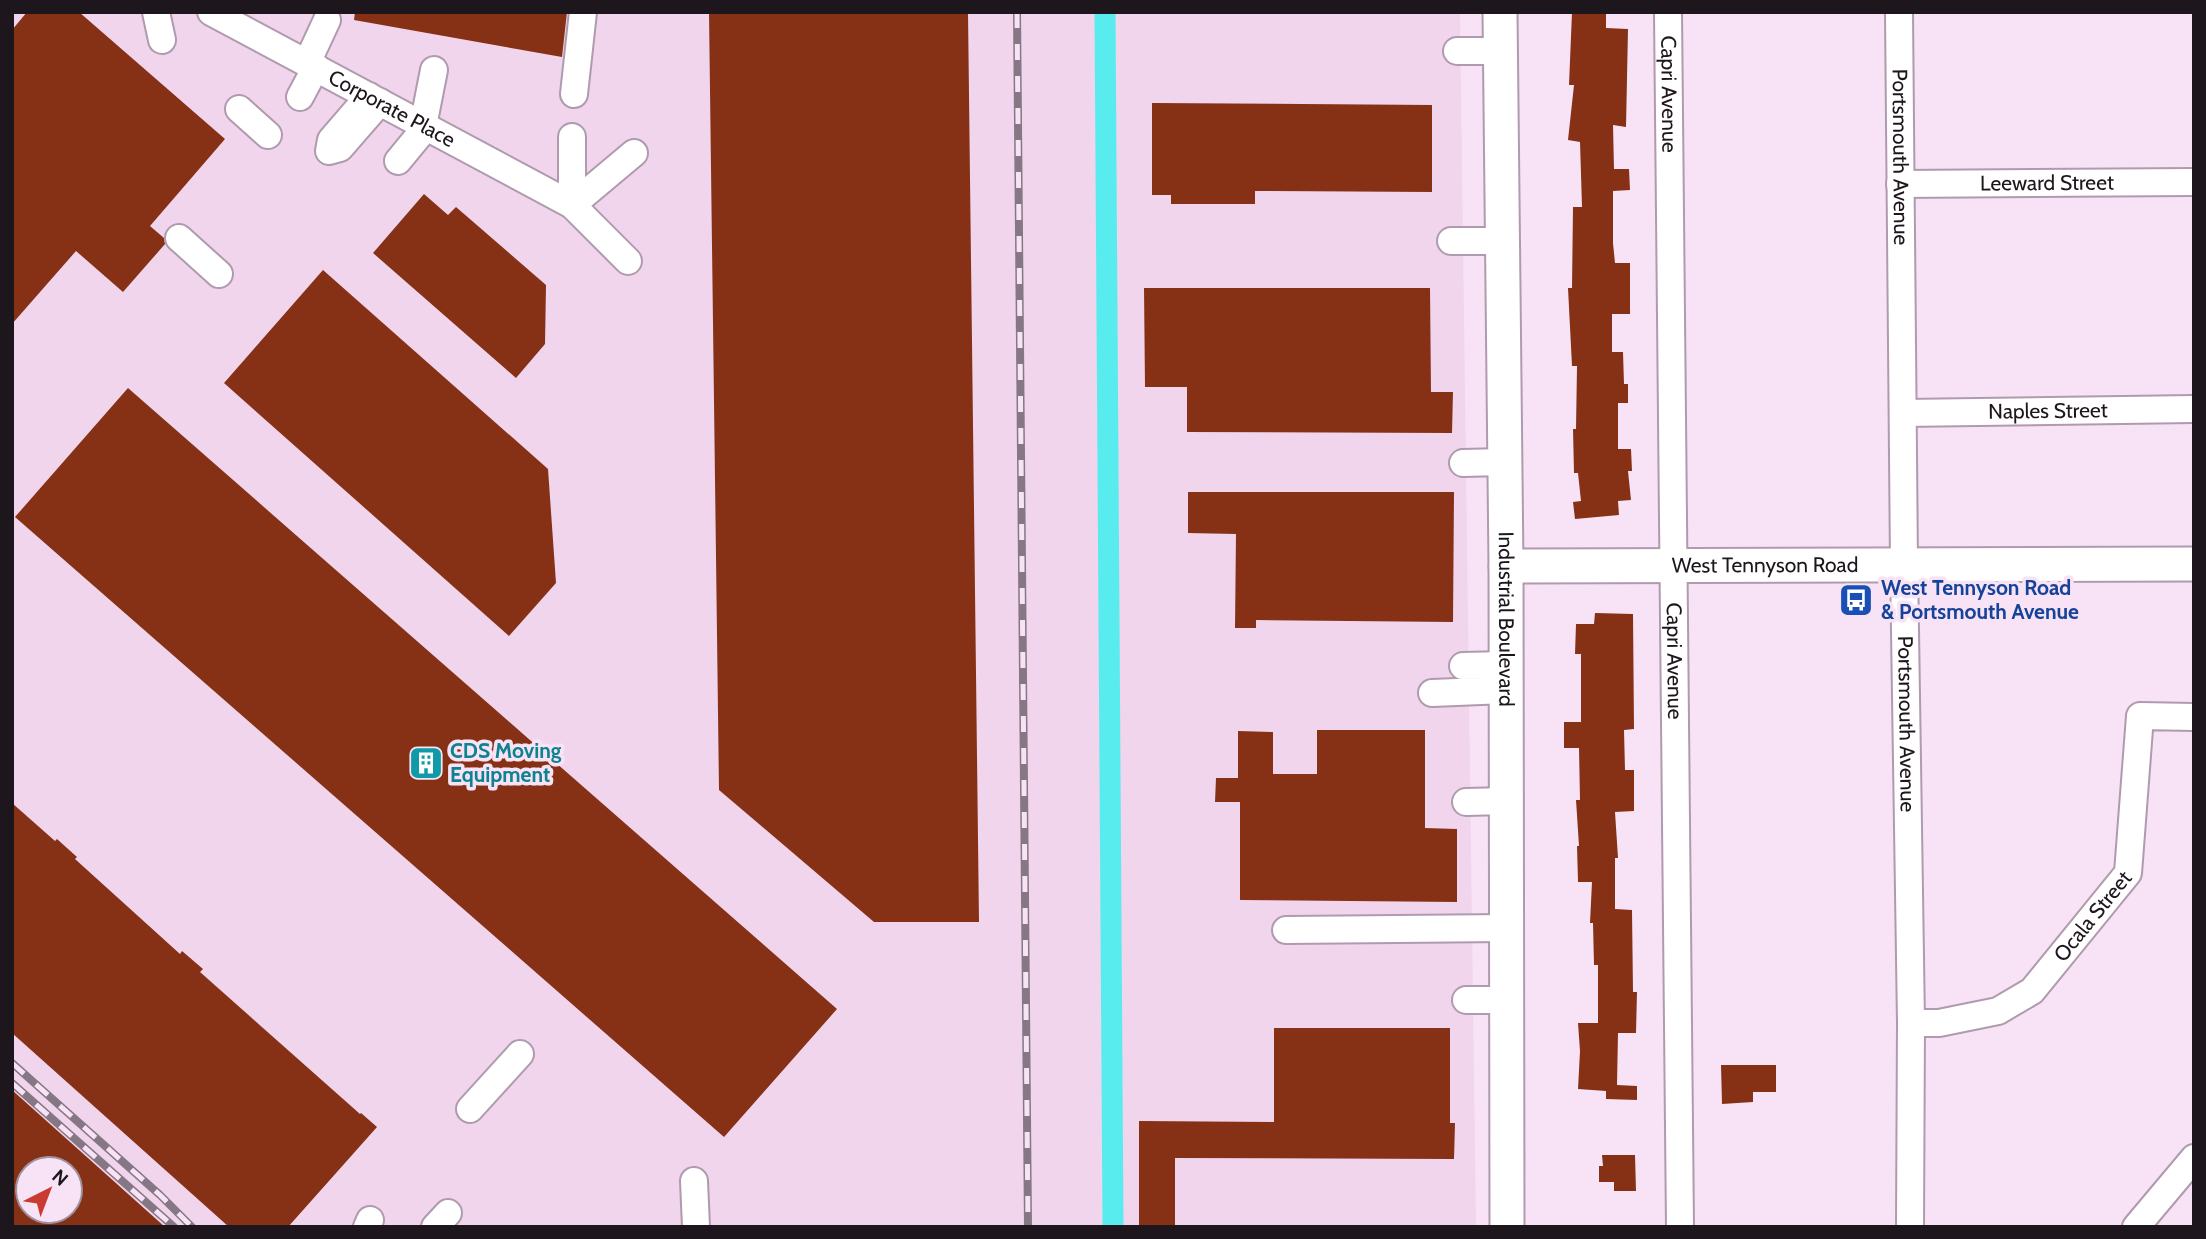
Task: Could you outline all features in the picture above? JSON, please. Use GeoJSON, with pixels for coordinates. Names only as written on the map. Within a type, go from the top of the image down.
{"type":"FeatureCollection","features":[{"type":"Feature","properties":{"kind":"main road","name":"Industrial Boulevard"},"geometry":{"type":"LineString","coordinates":[[1500,12],[1506,566],[1507,1227]]}},
{"type":"Feature","properties":{"kind":"main road","name":"West Tennyson Road"},"geometry":{"type":"LineString","coordinates":[[1506,566],[2194,564]]}},
{"type":"Feature","properties":{"kind":"street"},"geometry":{"type":"LineString","coordinates":[[156,12],[162,40]]}},
{"type":"Feature","properties":{"kind":"street","name":"Corporate Place"},"geometry":{"type":"LineString","coordinates":[[211,12],[256,22],[312,65],[572,205],[628,261]]}},
{"type":"Feature","properties":{"kind":"street"},"geometry":{"type":"LineString","coordinates":[[574,94],[583,12]]}},
{"type":"Feature","properties":{"kind":"street","name":"Capri Avenue"},"geometry":{"type":"LineString","coordinates":[[1668,12],[1680,1227]]}},
{"type":"Feature","properties":{"kind":"street","name":"Portsmouth Avenue"},"geometry":{"type":"LineString","coordinates":[[1899,12],[1903,565],[1911,1023],[1910,1227]]}},
{"type":"Feature","properties":{"kind":"street"},"geometry":{"type":"LineString","coordinates":[[300,97],[327,20]]}},
{"type":"Feature","properties":{"kind":"street"},"geometry":{"type":"LineString","coordinates":[[1457,51],[1500,51]]}},
{"type":"Feature","properties":{"kind":"street"},"geometry":{"type":"LineString","coordinates":[[398,162],[425,127],[434,70]]}},
{"type":"Feature","properties":{"kind":"street"},"geometry":{"type":"LineString","coordinates":[[239,108],[268,135]]}},
{"type":"Feature","properties":{"kind":"street"},"geometry":{"type":"LineString","coordinates":[[572,137],[572,205]]}},
{"type":"Feature","properties":{"kind":"street"},"geometry":{"type":"LineString","coordinates":[[572,205],[634,153]]}},
{"type":"Feature","properties":{"kind":"street","name":"Leeward Street"},"geometry":{"type":"LineString","coordinates":[[1900,184],[2194,182]]}},
{"type":"Feature","properties":{"kind":"street"},"geometry":{"type":"LineString","coordinates":[[179,238],[219,274]]}},
{"type":"Feature","properties":{"kind":"street"},"geometry":{"type":"LineString","coordinates":[[1451,242],[1502,241]]}},
{"type":"Feature","properties":{"kind":"street","name":"Naples Street"},"geometry":{"type":"LineString","coordinates":[[1903,413],[2194,410]]}},
{"type":"Feature","properties":{"kind":"street"},"geometry":{"type":"LineString","coordinates":[[1463,463],[1504,462]]}},
{"type":"Feature","properties":{"kind":"street"},"geometry":{"type":"LineString","coordinates":[[1464,666],[1506,677]]}},
{"type":"Feature","properties":{"kind":"street"},"geometry":{"type":"LineString","coordinates":[[1432,693],[1506,677]]}},
{"type":"Feature","properties":{"kind":"street","name":"Ocala Street"},"geometry":{"type":"LineString","coordinates":[[1911,1023],[1940,1023],[1998,1011],[2032,991],[2128,873],[2140,716],[2194,717]]}},
{"type":"Feature","properties":{"kind":"street"},"geometry":{"type":"LineString","coordinates":[[1466,802],[1506,801]]}},
{"type":"Feature","properties":{"kind":"street"},"geometry":{"type":"LineString","coordinates":[[1286,930],[1507,928]]}},
{"type":"Feature","properties":{"kind":"street"},"geometry":{"type":"LineString","coordinates":[[1466,1000],[1507,1000]]}},
{"type":"Feature","properties":{"kind":"street"},"geometry":{"type":"LineString","coordinates":[[471,1109],[520,1054]]}},
{"type":"Feature","properties":{"kind":"street"},"geometry":{"type":"LineString","coordinates":[[2136,1227],[2194,1158]]}},
{"type":"Feature","properties":{"kind":"street"},"geometry":{"type":"LineString","coordinates":[[694,1181],[696,1227]]}},
{"type":"Feature","properties":{"kind":"shaded area"},"geometry":{"type":"Polygon","coordinates":[[[12,12],[1460,12],[1476,1227],[12,1227],[12,12]]]}},
{"type":"Feature","properties":{"kind":"building"},"geometry":{"type":"Polygon","coordinates":[[[27,12],[79,12],[225,139],[150,226],[164,238],[165,244],[123,292],[76,251],[12,324],[12,30],[27,12]]]}},
{"type":"Feature","properties":{"kind":"building"},"geometry":{"type":"Polygon","coordinates":[[[355,12],[567,12],[562,57],[354,20],[355,12]]]}},
{"type":"Feature","properties":{"kind":"building"},"geometry":{"type":"Polygon","coordinates":[[[709,12],[968,12],[979,922],[874,922],[719,790],[709,12]]]}},
{"type":"Feature","properties":{"kind":"building"},"geometry":{"type":"Polygon","coordinates":[[[1572,12],[1606,12],[1606,28],[1628,29],[1626,127],[1613,125],[1614,169],[1629,169],[1630,190],[1613,191],[1613,243],[1615,263],[1630,263],[1630,314],[1612,314],[1612,352],[1623,352],[1624,384],[1628,384],[1628,403],[1618,403],[1618,449],[1631,449],[1632,471],[1628,471],[1631,500],[1618,501],[1619,515],[1575,519],[1573,502],[1581,501],[1578,473],[1574,473],[1573,429],[1576,429],[1577,366],[1572,366],[1568,288],[1572,288],[1573,207],[1582,207],[1580,142],[1568,140],[1574,85],[1569,85],[1572,12]]]}},
{"type":"Feature","properties":{"kind":"building"},"geometry":{"type":"Polygon","coordinates":[[[1152,103],[1432,105],[1432,192],[1255,191],[1255,204],[1171,204],[1171,195],[1152,195],[1152,103]]]}},
{"type":"Feature","properties":{"kind":"building"},"geometry":{"type":"Polygon","coordinates":[[[424,194],[448,215],[456,207],[546,285],[545,344],[516,378],[373,253],[424,194]]]}},
{"type":"Feature","properties":{"kind":"building"},"geometry":{"type":"Polygon","coordinates":[[[323,270],[548,469],[556,583],[509,636],[224,383],[323,270]]]}},
{"type":"Feature","properties":{"kind":"building"},"geometry":{"type":"Polygon","coordinates":[[[1144,288],[1430,288],[1431,392],[1453,392],[1452,433],[1187,432],[1187,387],[1145,387],[1144,288]]]}},
{"type":"Feature","properties":{"kind":"building","name":"CDS Moving Equipment"},"geometry":{"type":"Polygon","coordinates":[[[128,388],[837,1009],[724,1137],[15,517],[128,388]]]}},
{"type":"Feature","properties":{"kind":"building"},"geometry":{"type":"Polygon","coordinates":[[[1188,492],[1454,492],[1453,622],[1256,620],[1256,628],[1235,628],[1236,534],[1188,533],[1188,492]]]}},
{"type":"Feature","properties":{"kind":"building"},"geometry":{"type":"Polygon","coordinates":[[[1595,613],[1633,614],[1634,729],[1624,730],[1625,770],[1634,770],[1634,811],[1615,812],[1618,858],[1615,858],[1615,909],[1632,910],[1633,992],[1637,992],[1636,1033],[1618,1033],[1617,1085],[1637,1086],[1637,1100],[1606,1099],[1606,1091],[1578,1089],[1578,1023],[1598,1023],[1598,965],[1594,965],[1593,923],[1590,923],[1592,882],[1578,882],[1576,800],[1580,800],[1579,748],[1564,748],[1564,722],[1581,722],[1581,654],[1575,654],[1576,624],[1594,624],[1595,613]]]}},
{"type":"Feature","properties":{"kind":"building"},"geometry":{"type":"Polygon","coordinates":[[[1317,730],[1425,730],[1425,828],[1457,829],[1457,902],[1240,900],[1240,802],[1215,802],[1216,778],[1238,778],[1238,731],[1273,732],[1273,774],[1317,774],[1317,730]]]}},
{"type":"Feature","properties":{"kind":"building"},"geometry":{"type":"Polygon","coordinates":[[[12,803],[55,841],[57,839],[77,857],[75,859],[180,954],[182,951],[203,969],[200,972],[377,1127],[288,1227],[229,1227],[12,1033],[12,803]]]}},
{"type":"Feature","properties":{"kind":"building"},"geometry":{"type":"Polygon","coordinates":[[[1274,1028],[1450,1028],[1450,1123],[1455,1123],[1454,1159],[1175,1158],[1175,1227],[1139,1227],[1139,1121],[1274,1122],[1274,1028]]]}},
{"type":"Feature","properties":{"kind":"building"},"geometry":{"type":"Polygon","coordinates":[[[1721,1065],[1776,1065],[1776,1092],[1753,1092],[1753,1102],[1722,1104],[1721,1065]]]}},
{"type":"Feature","properties":{"kind":"building"},"geometry":{"type":"Polygon","coordinates":[[[12,1090],[165,1227],[12,1227],[12,1090]]]}},
{"type":"Feature","properties":{"kind":"building"},"geometry":{"type":"Polygon","coordinates":[[[1602,1155],[1635,1155],[1636,1191],[1614,1191],[1614,1182],[1599,1182],[1599,1166],[1603,1166],[1602,1155]]]}},
{"type":"Feature","properties":{"kind":"waterway"},"geometry":{"type":"LineString","coordinates":[[1105,12],[1113,1227]]}},
{"type":"Feature","properties":{"kind":"railway"},"geometry":{"type":"LineString","coordinates":[[1017,12],[1028,1227]]}},
{"type":"Feature","properties":{"kind":"railway"},"geometry":{"type":"LineString","coordinates":[[12,1063],[160,1195],[192,1227]]}},
{"type":"Feature","properties":{"kind":"railway"},"geometry":{"type":"LineString","coordinates":[[12,1083],[174,1227]]}},
{"type":"Feature","properties":{"kind":"place","name":"West Tennyson Road & Portsmouth Avenue"},"geometry":{"type":"Point","coordinates":[1856,600]}},
{"type":"Feature","properties":{"kind":"place","name":"CDS Moving Equipment"},"geometry":{"type":"Point","coordinates":[426,763]}}]}
